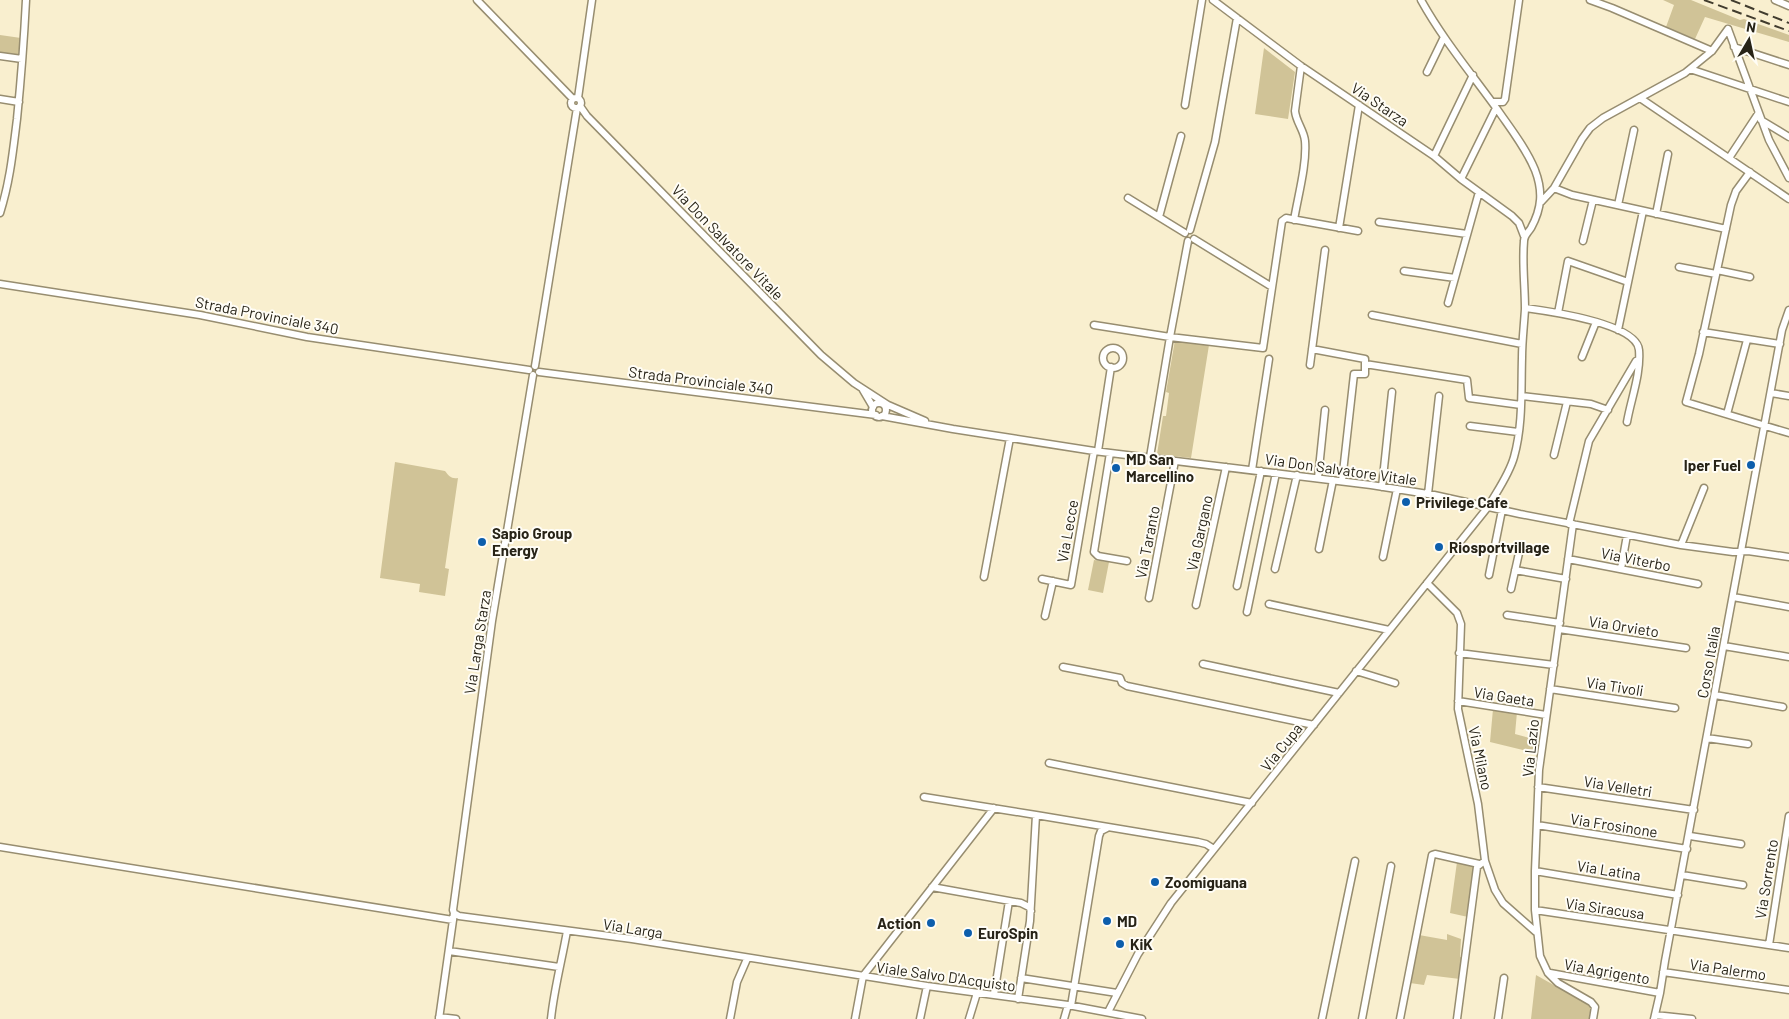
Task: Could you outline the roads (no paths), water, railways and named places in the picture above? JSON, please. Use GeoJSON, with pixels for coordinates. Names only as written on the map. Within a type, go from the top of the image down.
{"type":"FeatureCollection","features":[{"type":"Feature","properties":{"kind":"street"},"geometry":{"type":"LineString","coordinates":[[0,213],[7,191],[19,102],[26,0]]}},
{"type":"Feature","properties":{"kind":"street"},"geometry":{"type":"LineString","coordinates":[[477,0],[567,93],[576,99],[592,0]]}},
{"type":"Feature","properties":{"kind":"street"},"geometry":{"type":"LineString","coordinates":[[1185,106],[1202,0]]}},
{"type":"Feature","properties":{"kind":"street","name":"Via Starza"},"geometry":{"type":"LineString","coordinates":[[1213,0],[1301,66],[1434,156],[1519,223],[1524,236]]}},
{"type":"Feature","properties":{"kind":"street"},"geometry":{"type":"LineString","coordinates":[[1420,0],[1444,37],[1506,120],[1534,168],[1539,181],[1541,202]]}},
{"type":"Feature","properties":{"kind":"street"},"geometry":{"type":"LineString","coordinates":[[1492,102],[1503,102],[1505,100],[1519,0]]}},
{"type":"Feature","properties":{"kind":"street"},"geometry":{"type":"LineString","coordinates":[[1590,0],[1712,51]]}},
{"type":"Feature","properties":{"kind":"street"},"geometry":{"type":"LineString","coordinates":[[1775,0],[1789,6]]}},
{"type":"Feature","properties":{"kind":"street"},"geometry":{"type":"LineString","coordinates":[[1188,232],[1215,142],[1237,18]]}},
{"type":"Feature","properties":{"kind":"street"},"geometry":{"type":"LineString","coordinates":[[1524,236],[1534,221],[1541,202],[1554,188],[1590,128],[1690,69],[1712,51],[1728,30],[1759,117],[1789,178]]}},
{"type":"Feature","properties":{"kind":"street"},"geometry":{"type":"LineString","coordinates":[[1427,72],[1444,37]]}},
{"type":"Feature","properties":{"kind":"street"},"geometry":{"type":"LineString","coordinates":[[1734,47],[1789,65]]}},
{"type":"Feature","properties":{"kind":"street"},"geometry":{"type":"LineString","coordinates":[[0,56],[22,59]]}},
{"type":"Feature","properties":{"kind":"street"},"geometry":{"type":"LineString","coordinates":[[1294,220],[1306,150],[1304,133],[1296,118],[1295,111],[1301,66]]}},
{"type":"Feature","properties":{"kind":"street"},"geometry":{"type":"LineString","coordinates":[[1690,69],[1789,102]]}},
{"type":"Feature","properties":{"kind":"street"},"geometry":{"type":"LineString","coordinates":[[1434,156],[1473,75]]}},
{"type":"Feature","properties":{"kind":"street"},"geometry":{"type":"LineString","coordinates":[[1640,98],[1789,199]]}},
{"type":"Feature","properties":{"kind":"street"},"geometry":{"type":"LineString","coordinates":[[0,99],[19,102]]}},
{"type":"Feature","properties":{"kind":"street","name":"Via Don Salvatore Vitale"},"geometry":{"type":"LineString","coordinates":[[576,99],[571,103],[572,106],[578,107],[814,348],[862,389],[883,403],[936,425]]}},
{"type":"Feature","properties":{"kind":"street"},"geometry":{"type":"LineString","coordinates":[[1339,228],[1359,106]]}},
{"type":"Feature","properties":{"kind":"street","name":"Via Larga Starza"},"geometry":{"type":"LineString","coordinates":[[439,1018],[492,621],[578,107]]}},
{"type":"Feature","properties":{"kind":"street"},"geometry":{"type":"LineString","coordinates":[[1461,179],[1496,108]]}},
{"type":"Feature","properties":{"kind":"street"},"geometry":{"type":"LineString","coordinates":[[1759,117],[1789,137]]}},
{"type":"Feature","properties":{"kind":"street"},"geometry":{"type":"LineString","coordinates":[[1729,158],[1759,117]]}},
{"type":"Feature","properties":{"kind":"street"},"geometry":{"type":"LineString","coordinates":[[1618,205],[1634,130]]}},
{"type":"Feature","properties":{"kind":"street"},"geometry":{"type":"LineString","coordinates":[[1159,217],[1181,136]]}},
{"type":"Feature","properties":{"kind":"street"},"geometry":{"type":"LineString","coordinates":[[1656,214],[1668,154]]}},
{"type":"Feature","properties":{"kind":"street"},"geometry":{"type":"LineString","coordinates":[[1750,172],[1736,191],[1731,205],[1686,402],[1789,433]]}},
{"type":"Feature","properties":{"kind":"street"},"geometry":{"type":"LineString","coordinates":[[1554,188],[1572,195],[1726,229]]}},
{"type":"Feature","properties":{"kind":"street"},"geometry":{"type":"LineString","coordinates":[[1448,303],[1479,192]]}},
{"type":"Feature","properties":{"kind":"street"},"geometry":{"type":"LineString","coordinates":[[1128,198],[1159,217],[1188,232],[1195,233],[1191,240],[1170,337],[1150,457]]}},
{"type":"Feature","properties":{"kind":"street"},"geometry":{"type":"LineString","coordinates":[[1583,241],[1593,200]]}},
{"type":"Feature","properties":{"kind":"street"},"geometry":{"type":"LineString","coordinates":[[1618,330],[1644,211]]}},
{"type":"Feature","properties":{"kind":"street"},"geometry":{"type":"LineString","coordinates":[[1094,325],[1170,337],[1263,348],[1282,221],[1286,218],[1358,231]]}},
{"type":"Feature","properties":{"kind":"street"},"geometry":{"type":"LineString","coordinates":[[1379,222],[1468,234]]}},
{"type":"Feature","properties":{"kind":"street","name":"Via Cupa"},"geometry":{"type":"LineString","coordinates":[[1108,1012],[1138,954],[1154,928],[1186,884],[1488,507],[1506,476],[1514,457],[1522,396],[1522,344],[1525,308],[1524,236]]}},
{"type":"Feature","properties":{"kind":"street"},"geometry":{"type":"LineString","coordinates":[[1191,240],[1272,287]]}},
{"type":"Feature","properties":{"kind":"street"},"geometry":{"type":"LineString","coordinates":[[1310,365],[1325,250]]}},
{"type":"Feature","properties":{"kind":"street"},"geometry":{"type":"LineString","coordinates":[[1558,313],[1568,261],[1628,282]]}},
{"type":"Feature","properties":{"kind":"street"},"geometry":{"type":"LineString","coordinates":[[1679,267],[1750,277]]}},
{"type":"Feature","properties":{"kind":"street"},"geometry":{"type":"LineString","coordinates":[[1404,270],[1455,278]]}},
{"type":"Feature","properties":{"kind":"street","name":"Strada Provinciale 340"},"geometry":{"type":"LineString","coordinates":[[0,284],[200,315],[307,337],[534,371],[860,414],[876,412],[876,404],[883,403]]}},
{"type":"Feature","properties":{"kind":"street"},"geometry":{"type":"LineString","coordinates":[[1525,308],[1578,316],[1618,330],[1636,342],[1639,349],[1635,387],[1627,422]]}},
{"type":"Feature","properties":{"kind":"street","name":"Corso Italia"},"geometry":{"type":"LineString","coordinates":[[1655,1017],[1780,344],[1786,331],[1789,310]]}},
{"type":"Feature","properties":{"kind":"street"},"geometry":{"type":"LineString","coordinates":[[1372,315],[1522,344]]}},
{"type":"Feature","properties":{"kind":"street"},"geometry":{"type":"LineString","coordinates":[[1582,357],[1596,322]]}},
{"type":"Feature","properties":{"kind":"street"},"geometry":{"type":"LineString","coordinates":[[1703,332],[1780,344]]}},
{"type":"Feature","properties":{"kind":"street"},"geometry":{"type":"LineString","coordinates":[[1727,414],[1747,340]]}},
{"type":"Feature","properties":{"kind":"street"},"geometry":{"type":"LineString","coordinates":[[1312,349],[1365,359],[1365,374],[1354,374],[1342,481]]}},
{"type":"Feature","properties":{"kind":"street","name":"Via Lazio"},"geometry":{"type":"LineString","coordinates":[[1548,973],[1540,956],[1536,932],[1535,871],[1538,787],[1546,715],[1566,579],[1571,524],[1589,441],[1638,357]]}},
{"type":"Feature","properties":{"kind":"street"},"geometry":{"type":"LineString","coordinates":[[1252,470],[1270,359]]}},
{"type":"Feature","properties":{"kind":"street"},"geometry":{"type":"LineString","coordinates":[[1365,364],[1467,380],[1469,398],[1521,406]]}},
{"type":"Feature","properties":{"kind":"street"},"geometry":{"type":"LineString","coordinates":[[1096,451],[1111,367]]}},
{"type":"Feature","properties":{"kind":"street","name":"Via Don Salvatore Vitale"},"geometry":{"type":"LineString","coordinates":[[862,389],[876,412],[953,430],[1110,453],[1382,487],[1428,494],[1681,545],[1789,557]]}},
{"type":"Feature","properties":{"kind":"street"},"geometry":{"type":"LineString","coordinates":[[1382,487],[1392,392]]}},
{"type":"Feature","properties":{"kind":"street"},"geometry":{"type":"LineString","coordinates":[[1771,393],[1789,396]]}},
{"type":"Feature","properties":{"kind":"street"},"geometry":{"type":"LineString","coordinates":[[1428,494],[1440,396]]}},
{"type":"Feature","properties":{"kind":"street"},"geometry":{"type":"LineString","coordinates":[[1522,396],[1591,404],[1608,410]]}},
{"type":"Feature","properties":{"kind":"street"},"geometry":{"type":"LineString","coordinates":[[1554,455],[1567,402]]}},
{"type":"Feature","properties":{"kind":"street"},"geometry":{"type":"LineString","coordinates":[[876,412],[886,412],[883,403]]}},
{"type":"Feature","properties":{"kind":"street"},"geometry":{"type":"LineString","coordinates":[[1318,478],[1325,410]]}},
{"type":"Feature","properties":{"kind":"street"},"geometry":{"type":"LineString","coordinates":[[1470,426],[1518,432]]}},
{"type":"Feature","properties":{"kind":"street"},"geometry":{"type":"LineString","coordinates":[[984,577],[1010,438]]}},
{"type":"Feature","properties":{"kind":"street","name":"Via Lecce"},"geometry":{"type":"LineString","coordinates":[[1042,579],[1071,585],[1096,451]]}},
{"type":"Feature","properties":{"kind":"street"},"geometry":{"type":"LineString","coordinates":[[1110,453],[1094,552],[1098,556],[1127,561]]}},
{"type":"Feature","properties":{"kind":"street","name":"Via Taranto"},"geometry":{"type":"LineString","coordinates":[[1149,598],[1175,461]]}},
{"type":"Feature","properties":{"kind":"street","name":"Via Gargano"},"geometry":{"type":"LineString","coordinates":[[1196,605],[1226,467]]}},
{"type":"Feature","properties":{"kind":"street"},"geometry":{"type":"LineString","coordinates":[[1236,586],[1261,471]]}},
{"type":"Feature","properties":{"kind":"street"},"geometry":{"type":"LineString","coordinates":[[1248,612],[1276,473]]}},
{"type":"Feature","properties":{"kind":"street"},"geometry":{"type":"LineString","coordinates":[[1275,570],[1296,475]]}},
{"type":"Feature","properties":{"kind":"street"},"geometry":{"type":"LineString","coordinates":[[1319,549],[1333,480]]}},
{"type":"Feature","properties":{"kind":"street"},"geometry":{"type":"LineString","coordinates":[[1681,545],[1704,488]]}},
{"type":"Feature","properties":{"kind":"street"},"geometry":{"type":"LineString","coordinates":[[1383,556],[1398,490]]}},
{"type":"Feature","properties":{"kind":"street"},"geometry":{"type":"LineString","coordinates":[[1489,575],[1502,510]]}},
{"type":"Feature","properties":{"kind":"street"},"geometry":{"type":"LineString","coordinates":[[1621,569],[1627,535]]}},
{"type":"Feature","properties":{"kind":"street"},"geometry":{"type":"LineString","coordinates":[[1511,589],[1519,553]]}},
{"type":"Feature","properties":{"kind":"street","name":"Via Viterbo"},"geometry":{"type":"LineString","coordinates":[[1568,559],[1698,584]]}},
{"type":"Feature","properties":{"kind":"street"},"geometry":{"type":"LineString","coordinates":[[1515,570],[1566,579]]}},
{"type":"Feature","properties":{"kind":"street"},"geometry":{"type":"LineString","coordinates":[[1045,616],[1053,582]]}},
{"type":"Feature","properties":{"kind":"street","name":"Via Milano"},"geometry":{"type":"LineString","coordinates":[[1427,583],[1457,613],[1462,631],[1458,701],[1478,804],[1482,863],[1503,903],[1536,932]]}},
{"type":"Feature","properties":{"kind":"street"},"geometry":{"type":"LineString","coordinates":[[1733,597],[1789,607]]}},
{"type":"Feature","properties":{"kind":"street"},"geometry":{"type":"LineString","coordinates":[[1269,604],[1389,630]]}},
{"type":"Feature","properties":{"kind":"street","name":"Via Orvieto"},"geometry":{"type":"LineString","coordinates":[[1508,615],[1559,626],[1686,648]]}},
{"type":"Feature","properties":{"kind":"street"},"geometry":{"type":"LineString","coordinates":[[1724,646],[1789,657]]}},
{"type":"Feature","properties":{"kind":"street"},"geometry":{"type":"LineString","coordinates":[[1460,652],[1554,666]]}},
{"type":"Feature","properties":{"kind":"street"},"geometry":{"type":"LineString","coordinates":[[1203,664],[1339,693]]}},
{"type":"Feature","properties":{"kind":"street"},"geometry":{"type":"LineString","coordinates":[[1063,667],[1120,678],[1122,683],[1127,686],[1314,725]]}},
{"type":"Feature","properties":{"kind":"street"},"geometry":{"type":"LineString","coordinates":[[1356,671],[1395,683]]}},
{"type":"Feature","properties":{"kind":"street","name":"Via Tivoli"},"geometry":{"type":"LineString","coordinates":[[1550,689],[1675,708]]}},
{"type":"Feature","properties":{"kind":"street"},"geometry":{"type":"LineString","coordinates":[[1715,695],[1783,707]]}},
{"type":"Feature","properties":{"kind":"street","name":"Via Gaeta"},"geometry":{"type":"LineString","coordinates":[[1458,701],[1546,715]]}},
{"type":"Feature","properties":{"kind":"street"},"geometry":{"type":"LineString","coordinates":[[1707,738],[1748,744]]}},
{"type":"Feature","properties":{"kind":"street"},"geometry":{"type":"LineString","coordinates":[[1049,763],[1252,803]]}},
{"type":"Feature","properties":{"kind":"street","name":"Via Velletri"},"geometry":{"type":"LineString","coordinates":[[1538,787],[1694,810]]}},
{"type":"Feature","properties":{"kind":"street"},"geometry":{"type":"LineString","coordinates":[[924,797],[1206,844],[1214,849]]}},
{"type":"Feature","properties":{"kind":"street"},"geometry":{"type":"LineString","coordinates":[[855,1019],[863,976],[994,808]]}},
{"type":"Feature","properties":{"kind":"street"},"geometry":{"type":"LineString","coordinates":[[1018,999],[1031,911],[1036,815]]}},
{"type":"Feature","properties":{"kind":"street","name":"Via Sorrento"},"geometry":{"type":"LineString","coordinates":[[1769,945],[1789,816]]}},
{"type":"Feature","properties":{"kind":"street","name":"Via Frosinone"},"geometry":{"type":"LineString","coordinates":[[1537,824],[1687,849]]}},
{"type":"Feature","properties":{"kind":"street"},"geometry":{"type":"LineString","coordinates":[[1092,825],[1098,831],[1099,836]]}},
{"type":"Feature","properties":{"kind":"street"},"geometry":{"type":"LineString","coordinates":[[1064,1019],[1070,1006],[1074,986],[1099,836],[1101,831],[1107,828]]}},
{"type":"Feature","properties":{"kind":"street"},"geometry":{"type":"LineString","coordinates":[[1690,836],[1741,844]]}},
{"type":"Feature","properties":{"kind":"street","name":"Via Larga"},"geometry":{"type":"LineString","coordinates":[[0,847],[454,916],[632,939],[746,959]]}},
{"type":"Feature","properties":{"kind":"street"},"geometry":{"type":"LineString","coordinates":[[1400,1019],[1432,855],[1482,863]]}},
{"type":"Feature","properties":{"kind":"street"},"geometry":{"type":"LineString","coordinates":[[1322,1019],[1355,861]]}},
{"type":"Feature","properties":{"kind":"street"},"geometry":{"type":"LineString","coordinates":[[1456,1019],[1477,867],[1482,863]]}},
{"type":"Feature","properties":{"kind":"street"},"geometry":{"type":"LineString","coordinates":[[1362,1019],[1391,866]]}},
{"type":"Feature","properties":{"kind":"street","name":"Via Latina"},"geometry":{"type":"LineString","coordinates":[[1535,871],[1678,895]]}},
{"type":"Feature","properties":{"kind":"street"},"geometry":{"type":"LineString","coordinates":[[1682,875],[1743,885]]}},
{"type":"Feature","properties":{"kind":"street"},"geometry":{"type":"LineString","coordinates":[[932,887],[1021,903],[1031,911]]}},
{"type":"Feature","properties":{"kind":"street"},"geometry":{"type":"LineString","coordinates":[[1021,903],[1032,898]]}},
{"type":"Feature","properties":{"kind":"street"},"geometry":{"type":"LineString","coordinates":[[994,996],[1009,901]]}},
{"type":"Feature","properties":{"kind":"street","name":"Via Siracusa"},"geometry":{"type":"LineString","coordinates":[[1535,910],[1789,948]]}},
{"type":"Feature","properties":{"kind":"street"},"geometry":{"type":"LineString","coordinates":[[551,1019],[567,930]]}},
{"type":"Feature","properties":{"kind":"street"},"geometry":{"type":"LineString","coordinates":[[449,951],[559,967]]}},
{"type":"Feature","properties":{"kind":"street"},"geometry":{"type":"LineString","coordinates":[[730,1019],[737,982],[746,959]]}},
{"type":"Feature","properties":{"kind":"street","name":"Viale Salvo D'Acquisto"},"geometry":{"type":"LineString","coordinates":[[746,959],[1070,1006],[1142,1019]]}},
{"type":"Feature","properties":{"kind":"street","name":"Via Palermo"},"geometry":{"type":"LineString","coordinates":[[1664,972],[1789,990]]}},
{"type":"Feature","properties":{"kind":"street"},"geometry":{"type":"LineString","coordinates":[[1548,973],[1558,983],[1595,1006],[1593,1019]]}},
{"type":"Feature","properties":{"kind":"street","name":"Via Agrigento"},"geometry":{"type":"LineString","coordinates":[[1548,973],[1660,993]]}},
{"type":"Feature","properties":{"kind":"street"},"geometry":{"type":"LineString","coordinates":[[1021,978],[1117,993]]}},
{"type":"Feature","properties":{"kind":"street"},"geometry":{"type":"LineString","coordinates":[[1498,1019],[1504,978]]}},
{"type":"Feature","properties":{"kind":"street"},"geometry":{"type":"LineString","coordinates":[[920,1019],[927,986]]}},
{"type":"Feature","properties":{"kind":"street"},"geometry":{"type":"LineString","coordinates":[[969,1019],[977,993]]}},
{"type":"Feature","properties":{"kind":"street"},"geometry":{"type":"LineString","coordinates":[[1098,1019],[1100,1011]]}},
{"type":"Feature","properties":{"kind":"street"},"geometry":{"type":"LineString","coordinates":[[1655,1017],[1692,1019]]}},
{"type":"Feature","properties":{"kind":"street"},"geometry":{"type":"LineString","coordinates":[[439,1018],[456,1019]]}},
{"type":"Feature","properties":{"kind":"railway"},"geometry":{"type":"LineString","coordinates":[[1704,0],[1789,31]]}},
{"type":"Feature","properties":{"kind":"railway"},"geometry":{"type":"LineString","coordinates":[[1731,0],[1789,23]]}},
{"type":"Feature","properties":{"kind":"place","name":"Iper Fuel"},"geometry":{"type":"Point","coordinates":[1751,465]}},
{"type":"Feature","properties":{"kind":"place","name":"MD San Marcellino"},"geometry":{"type":"Point","coordinates":[1116,468]}},
{"type":"Feature","properties":{"kind":"place","name":"Privilege Cafe"},"geometry":{"type":"Point","coordinates":[1406,502]}},
{"type":"Feature","properties":{"kind":"place","name":"Sapio Group Energy"},"geometry":{"type":"Point","coordinates":[482,542]}},
{"type":"Feature","properties":{"kind":"place","name":"Riosportvillage"},"geometry":{"type":"Point","coordinates":[1439,547]}},
{"type":"Feature","properties":{"kind":"place","name":"Zoomiguana"},"geometry":{"type":"Point","coordinates":[1155,882]}},
{"type":"Feature","properties":{"kind":"place","name":"MD"},"geometry":{"type":"Point","coordinates":[1107,921]}},
{"type":"Feature","properties":{"kind":"place","name":"Action"},"geometry":{"type":"Point","coordinates":[931,923]}},
{"type":"Feature","properties":{"kind":"place","name":"EuroSpin"},"geometry":{"type":"Point","coordinates":[968,933]}},
{"type":"Feature","properties":{"kind":"place","name":"KiK"},"geometry":{"type":"Point","coordinates":[1120,944]}}]}
